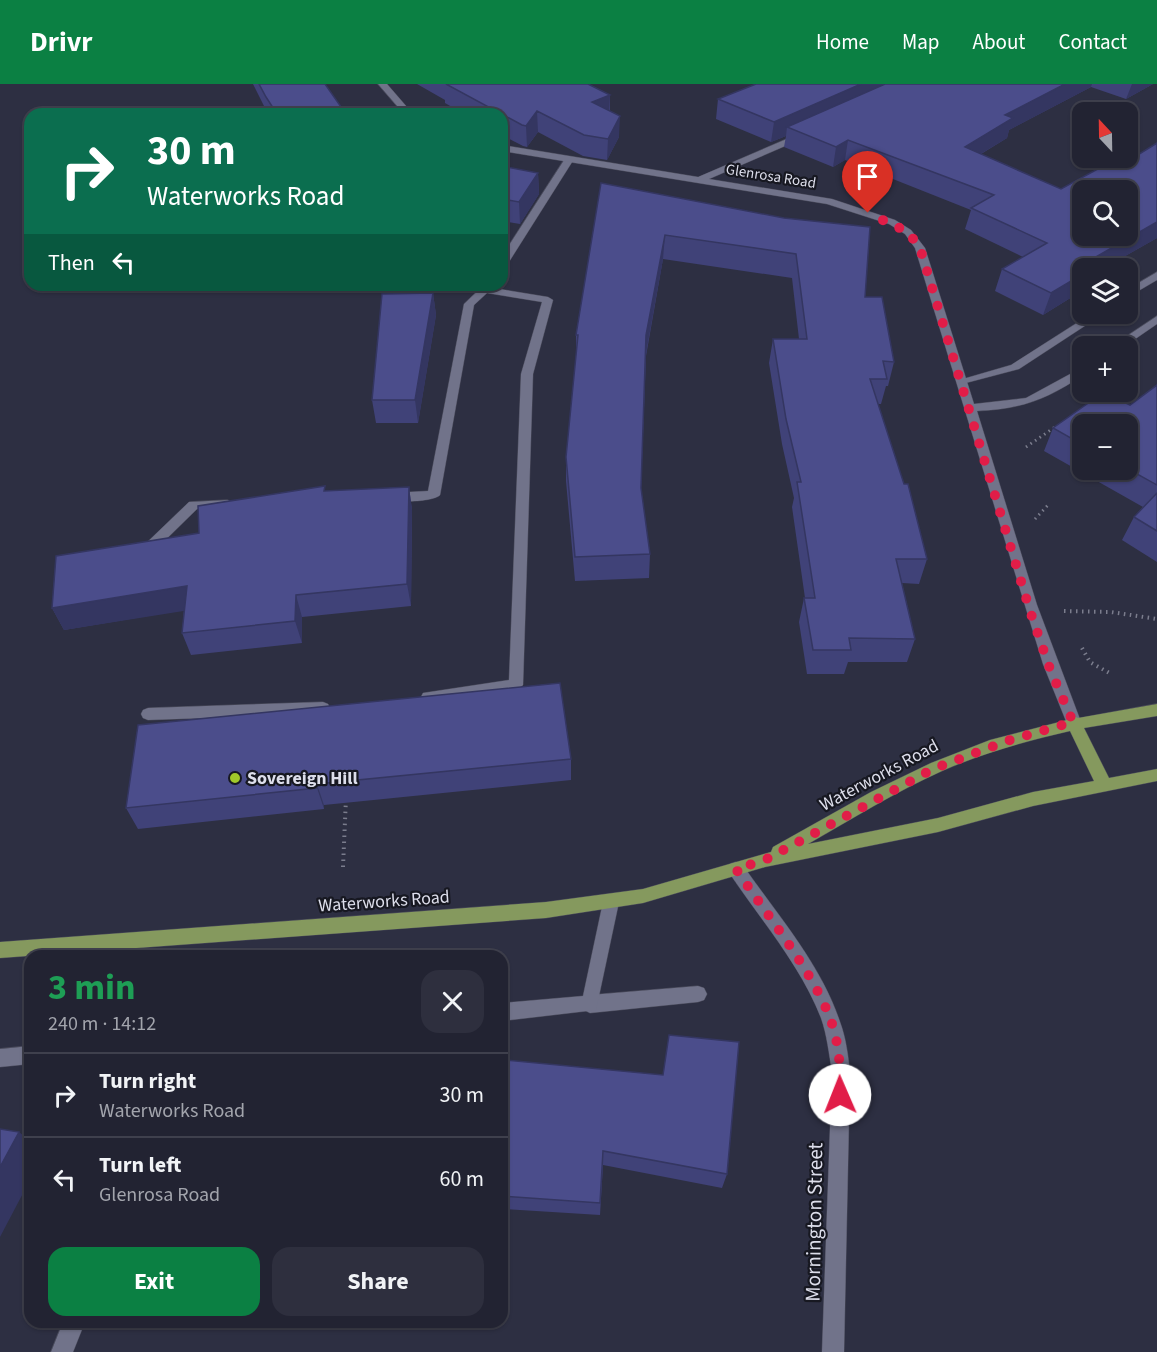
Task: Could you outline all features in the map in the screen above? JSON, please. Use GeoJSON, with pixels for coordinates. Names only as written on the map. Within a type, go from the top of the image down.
{"type":"FeatureCollection","features":[{"type":"Feature","properties":{"kind":"main road","name":"Waterworks Road"},"geometry":{"type":"LineString","coordinates":[[765,860],[933,769],[1010,740],[1073,722],[1157,710]]}},
{"type":"Feature","properties":{"kind":"main road"},"geometry":{"type":"LineString","coordinates":[[1073,722],[1104,784]]}},
{"type":"Feature","properties":{"kind":"main road","name":"Waterworks Road"},"geometry":{"type":"LineString","coordinates":[[0,950],[525,912],[611,902],[672,889],[765,860],[938,825],[1034,799],[1157,775]]}},
{"type":"Feature","properties":{"kind":"street"},"geometry":{"type":"LineString","coordinates":[[382,84],[404,108]]}},
{"type":"Feature","properties":{"kind":"street"},"geometry":{"type":"LineString","coordinates":[[701,179],[808,132]]}},
{"type":"Feature","properties":{"kind":"street","name":"Glenrosa Road"},"geometry":{"type":"LineString","coordinates":[[508,149],[829,201],[877,216],[908,232],[920,248],[1030,611],[1050,669],[1073,722]]}},
{"type":"Feature","properties":{"kind":"street"},"geometry":{"type":"LineString","coordinates":[[508,256],[569,159]]}},
{"type":"Feature","properties":{"kind":"street"},"geometry":{"type":"LineString","coordinates":[[1138,287],[1157,275]]}},
{"type":"Feature","properties":{"kind":"street"},"geometry":{"type":"LineString","coordinates":[[374,497],[434,495],[470,304],[485,291]]}},
{"type":"Feature","properties":{"kind":"street"},"geometry":{"type":"LineString","coordinates":[[410,699],[516,685],[526,374],[549,300],[507,291]]}},
{"type":"Feature","properties":{"kind":"street"},"geometry":{"type":"LineString","coordinates":[[1132,336],[1157,319]]}},
{"type":"Feature","properties":{"kind":"street"},"geometry":{"type":"LineString","coordinates":[[962,381],[995,374],[1015,366],[1082,324]]}},
{"type":"Feature","properties":{"kind":"street"},"geometry":{"type":"LineString","coordinates":[[970,408],[1007,407],[1035,401],[1072,377]]}},
{"type":"Feature","properties":{"kind":"street"},"geometry":{"type":"LineString","coordinates":[[139,558],[194,505],[242,503]]}},
{"type":"Feature","properties":{"kind":"street"},"geometry":{"type":"LineString","coordinates":[[148,714],[339,707]]}},
{"type":"Feature","properties":{"kind":"street","name":"Mornington Street"},"geometry":{"type":"LineString","coordinates":[[736,869],[816,989],[829,1014],[836,1038],[841,1072],[833,1352]]}},
{"type":"Feature","properties":{"kind":"street"},"geometry":{"type":"LineString","coordinates":[[590,1004],[611,902]]}},
{"type":"Feature","properties":{"kind":"street"},"geometry":{"type":"LineString","coordinates":[[508,1011],[698,994]]}},
{"type":"Feature","properties":{"kind":"street"},"geometry":{"type":"LineString","coordinates":[[0,1058],[24,1056]]}},
{"type":"Feature","properties":{"kind":"street"},"geometry":{"type":"LineString","coordinates":[[62,1352],[72,1328]]}},
{"type":"Feature","properties":{"kind":"path"},"geometry":{"type":"LineString","coordinates":[[1026,447],[1059,424]]}},
{"type":"Feature","properties":{"kind":"path"},"geometry":{"type":"LineString","coordinates":[[1064,611],[1111,612],[1157,619]]}},
{"type":"Feature","properties":{"kind":"path"},"geometry":{"type":"LineString","coordinates":[[343,867],[347,787]]}},
{"type":"Feature","properties":{"kind":"building"},"geometry":{"type":"Polygon","coordinates":[[[259,84],[325,84],[342,108],[273,108],[259,84]]]}},
{"type":"Feature","properties":{"kind":"building"},"geometry":{"type":"Polygon","coordinates":[[[446,84],[588,84],[610,95],[592,102],[620,116],[608,139],[584,135],[537,111],[526,126],[508,117],[508,108],[490,108],[446,84]]]}},
{"type":"Feature","properties":{"kind":"building"},"geometry":{"type":"Polygon","coordinates":[[[756,84],[861,84],[774,122],[718,99],[756,84]]]}},
{"type":"Feature","properties":{"kind":"building"},"geometry":{"type":"Polygon","coordinates":[[[885,84],[1065,84],[1005,115],[1013,118],[965,147],[1061,189],[1072,183],[1072,246],[1115,246],[1094,258],[1072,258],[1072,281],[1051,293],[1002,269],[1047,243],[971,208],[994,195],[848,140],[836,147],[787,127],[885,84]]]}},
{"type":"Feature","properties":{"kind":"building"},"geometry":{"type":"Polygon","coordinates":[[[1157,143],[1157,222],[1138,233],[1138,180],[1078,180],[1100,168],[1138,168],[1138,155],[1157,143]]]}},
{"type":"Feature","properties":{"kind":"building"},"geometry":{"type":"Polygon","coordinates":[[[508,167],[538,173],[519,202],[508,200],[508,167]]]}},
{"type":"Feature","properties":{"kind":"building"},"geometry":{"type":"Polygon","coordinates":[[[601,183],[784,218],[870,227],[865,297],[882,297],[894,362],[883,361],[887,379],[870,379],[904,484],[908,484],[927,559],[896,559],[915,639],[849,638],[851,650],[813,650],[804,598],[815,598],[797,482],[801,482],[786,419],[773,339],[807,339],[796,254],[665,235],[646,335],[641,488],[650,554],[575,557],[566,457],[578,335],[576,335],[601,183]]]}},
{"type":"Feature","properties":{"kind":"building"},"geometry":{"type":"Polygon","coordinates":[[[433,293],[415,400],[372,400],[382,294],[433,293]]]}},
{"type":"Feature","properties":{"kind":"building"},"geometry":{"type":"Polygon","coordinates":[[[1157,385],[1157,485],[1138,475],[1138,414],[1073,414],[1090,402],[1124,402],[1130,405],[1138,402],[1138,399],[1157,385]]]}},
{"type":"Feature","properties":{"kind":"building"},"geometry":{"type":"Polygon","coordinates":[[[1072,415],[1072,439],[1053,428],[1072,415]]]}},
{"type":"Feature","properties":{"kind":"building"},"geometry":{"type":"Polygon","coordinates":[[[325,486],[324,491],[409,487],[407,584],[296,595],[295,621],[182,633],[187,586],[52,608],[56,556],[199,533],[198,506],[325,486]]]}},
{"type":"Feature","properties":{"kind":"building"},"geometry":{"type":"Polygon","coordinates":[[[1157,493],[1157,531],[1134,517],[1157,493]]]}},
{"type":"Feature","properties":{"kind":"building"},"geometry":{"type":"Polygon","coordinates":[[[560,683],[571,759],[317,784],[317,788],[126,808],[138,725],[560,683]]]}},
{"type":"Feature","properties":{"kind":"building"},"geometry":{"type":"Polygon","coordinates":[[[669,1035],[739,1042],[727,1174],[603,1151],[600,1203],[508,1196],[508,1060],[663,1075],[669,1035]]]}},
{"type":"Feature","properties":{"kind":"building"},"geometry":{"type":"Polygon","coordinates":[[[0,1129],[19,1132],[0,1167],[0,1129]]]}},
{"type":"Feature","properties":{"kind":"place","name":"Sovereign Hill"},"geometry":{"type":"Point","coordinates":[235,778]}},
{"type":"Feature","properties":{"kind":"route"},"geometry":{"type":"LineString","coordinates":[[840,1095],[841,1072],[836,1038],[829,1014],[816,989],[736,869],[765,860],[933,769],[1027,734],[1073,722],[1050,669],[1030,611],[920,248],[908,232],[892,222],[868,213]]}}]}
